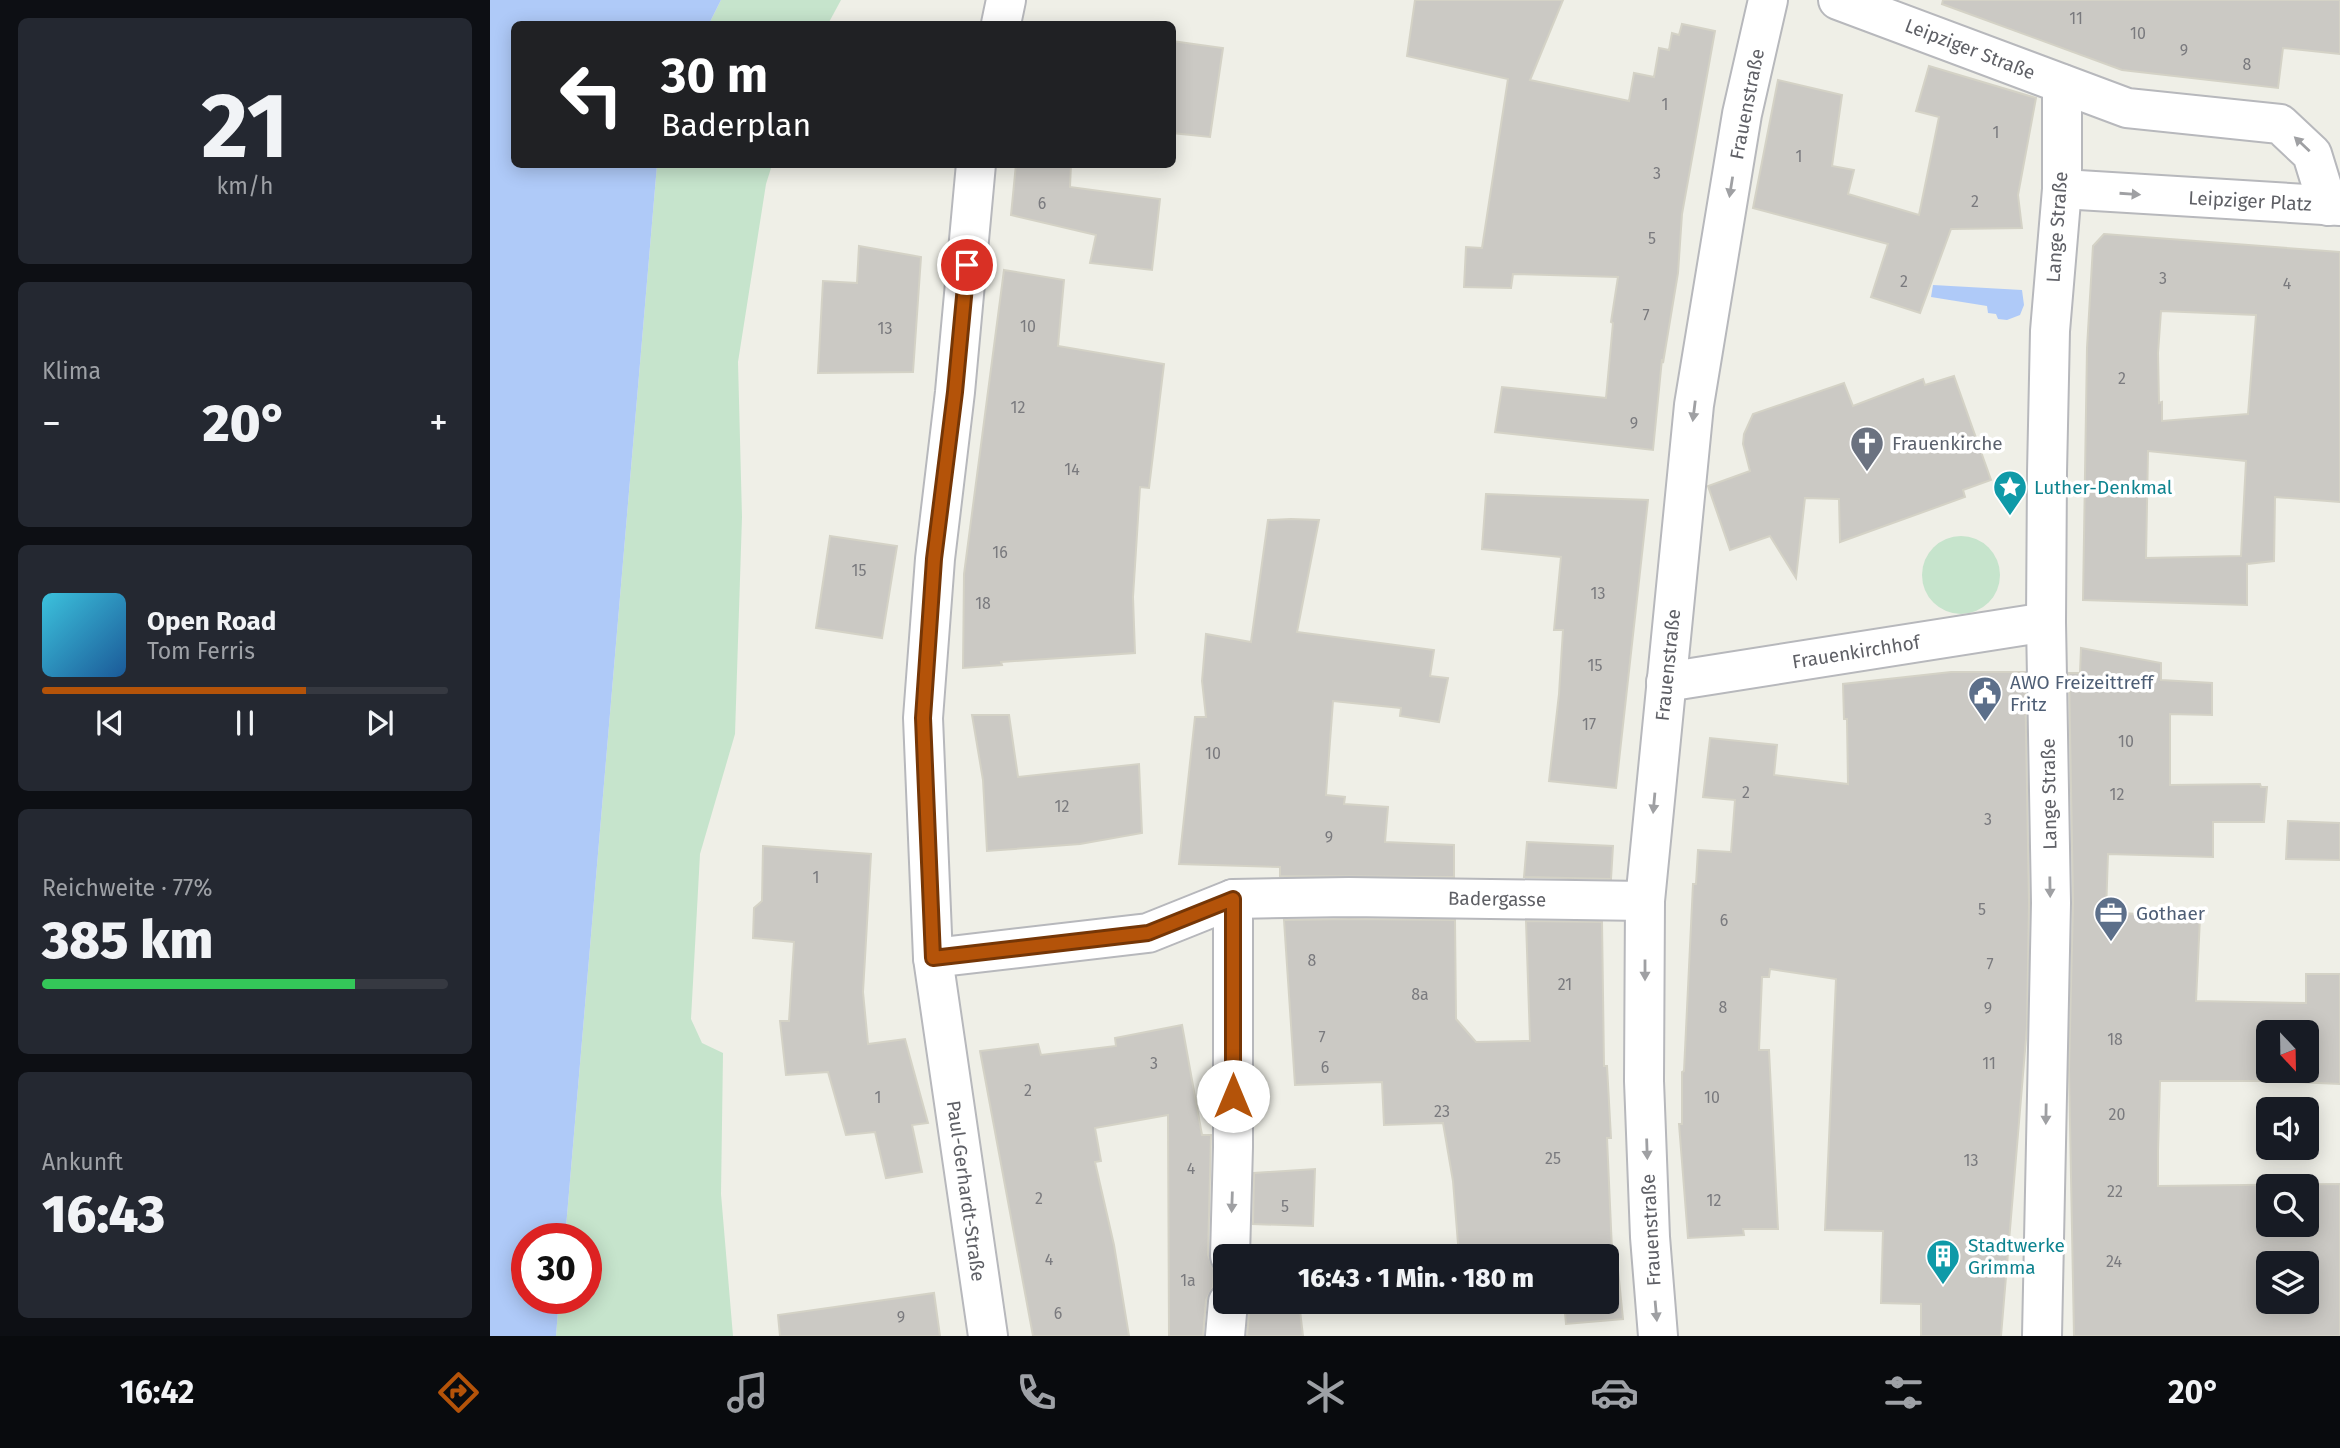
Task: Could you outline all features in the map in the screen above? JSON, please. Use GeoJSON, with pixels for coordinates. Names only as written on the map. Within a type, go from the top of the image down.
{"type":"FeatureCollection","features":[{"type":"Feature","properties":{"kind":"street"},"geometry":{"type":"LineString","coordinates":[[1002,21],[1006,0]]}},
{"type":"Feature","properties":{"kind":"street","name":"Frauenstraße"},"geometry":{"type":"LineString","coordinates":[[1658,1336],[1650,1237],[1644,1094],[1645,901],[1694,405],[1742,114],[1769,0]]}},
{"type":"Feature","properties":{"kind":"street","name":"Leipziger Straße"},"geometry":{"type":"LineString","coordinates":[[1838,0],[2062,84]]}},
{"type":"Feature","properties":{"kind":"street","name":"Lange Straße"},"geometry":{"type":"LineString","coordinates":[[2042,1336],[2051,903],[2046,622],[2050,331],[2062,189],[2062,84]]}},
{"type":"Feature","properties":{"kind":"street","name":"Leipziger Platz"},"geometry":{"type":"LineString","coordinates":[[2062,84],[2127,108],[2280,124],[2312,154],[2334,206],[2062,189]]}},
{"type":"Feature","properties":{"kind":"street","name":"Paul-Gerhardt-Straße"},"geometry":{"type":"LineString","coordinates":[[976,168],[955,392],[934,559],[923,718],[933,958],[988,1336]]}},
{"type":"Feature","properties":{"kind":"street","name":"Frauenkirchhof"},"geometry":{"type":"LineString","coordinates":[[1666,682],[2046,622]]}},
{"type":"Feature","properties":{"kind":"street","name":"Badergasse"},"geometry":{"type":"LineString","coordinates":[[1233,899],[1349,897],[1645,901]]}},
{"type":"Feature","properties":{"kind":"street"},"geometry":{"type":"LineString","coordinates":[[933,958],[1148,933],[1233,899],[1230,1244]]}},
{"type":"Feature","properties":{"kind":"street"},"geometry":{"type":"LineString","coordinates":[[1225,1336],[1227,1314]]}},
{"type":"Feature","properties":{"kind":"green space"},"geometry":{"type":"Polygon","coordinates":[[[721,0],[841,0],[830,21],[710,21],[721,0]]]}},
{"type":"Feature","properties":{"kind":"green space"},"geometry":{"type":"Polygon","coordinates":[[[657,168],[771,168],[766,184],[738,362],[742,517],[735,734],[700,854],[691,1019],[702,1043],[723,1053],[721,1194],[733,1336],[556,1336],[558,1314],[602,1314],[602,1223],[566,1223],[657,168]]]}},
{"type":"Feature","properties":{"kind":"green space"},"geometry":{"type":"Polygon","coordinates":[[[1961,536],[1976,539],[1993,553],[2000,575],[1997,590],[1983,607],[1961,614],[1946,611],[1929,597],[1922,575],[1925,560],[1939,543],[1961,536]]]}},
{"type":"Feature","properties":{"kind":"water"},"geometry":{"type":"Polygon","coordinates":[[[490,0],[721,0],[710,21],[511,21],[511,168],[657,168],[566,1223],[511,1223],[511,1314],[558,1314],[556,1336],[490,1336],[490,0]]]}},
{"type":"Feature","properties":{"kind":"water"},"geometry":{"type":"Polygon","coordinates":[[[1933,285],[2022,290],[2024,305],[2020,315],[2007,320],[1998,319],[1996,314],[1988,313],[1987,306],[1931,297],[1933,285]]]}},
{"type":"Feature","properties":{"kind":"building"},"geometry":{"type":"Polygon","coordinates":[[[1415,0],[1563,0],[1530,80],[1629,101],[1634,73],[1654,77],[1659,48],[1669,50],[1672,33],[1679,35],[1682,24],[1715,31],[1682,214],[1678,273],[1663,363],[1662,359],[1653,450],[1495,432],[1502,387],[1606,398],[1611,322],[1618,277],[1513,274],[1511,288],[1464,287],[1466,247],[1482,248],[1508,79],[1407,56],[1415,0]]]}},
{"type":"Feature","properties":{"kind":"building"},"geometry":{"type":"Polygon","coordinates":[[[1943,0],[2340,0],[2340,54],[2283,48],[2278,88],[2122,70],[1942,4],[1943,0]]]}},
{"type":"Feature","properties":{"kind":"building"},"geometry":{"type":"Polygon","coordinates":[[[1176,42],[1223,48],[1210,137],[1176,133],[1176,42]]]}},
{"type":"Feature","properties":{"kind":"building"},"geometry":{"type":"Polygon","coordinates":[[[1929,66],[2036,98],[2018,195],[2022,228],[1951,229],[1920,313],[1871,297],[1888,244],[1753,208],[1778,80],[1842,95],[1832,166],[1854,170],[1848,194],[1919,215],[1939,117],[1916,111],[1929,66]]]}},
{"type":"Feature","properties":{"kind":"building"},"geometry":{"type":"Polygon","coordinates":[[[1016,168],[1071,168],[1070,187],[1160,199],[1152,270],[1090,263],[1096,235],[1011,215],[1016,168]]]}},
{"type":"Feature","properties":{"kind":"building"},"geometry":{"type":"Polygon","coordinates":[[[2104,234],[2340,252],[2340,502],[2275,497],[2274,561],[2247,564],[2247,605],[2083,600],[2087,348],[2093,246],[2104,234]],[[2161,311],[2158,353],[2162,421],[2248,414],[2256,315],[2161,311]],[[2148,451],[2146,558],[2241,556],[2246,461],[2148,451]]]}},
{"type":"Feature","properties":{"kind":"building"},"geometry":{"type":"Polygon","coordinates":[[[859,246],[921,257],[913,372],[818,373],[823,281],[857,283],[859,246]]]}},
{"type":"Feature","properties":{"kind":"building"},"geometry":{"type":"Polygon","coordinates":[[[1004,270],[1064,280],[1058,346],[1164,364],[1149,488],[1140,487],[1133,597],[1135,653],[1001,662],[1002,665],[963,668],[964,574],[1004,270]]]}},
{"type":"Feature","properties":{"kind":"building","name":"Frauenkirche"},"geometry":{"type":"Polygon","coordinates":[[[1954,376],[1991,480],[1963,490],[1965,497],[1840,542],[1839,499],[1805,498],[1796,578],[1770,536],[1730,550],[1708,486],[1750,471],[1743,444],[1744,434],[1753,414],[1844,383],[1853,406],[1923,379],[1925,385],[1954,376]]]}},
{"type":"Feature","properties":{"kind":"building"},"geometry":{"type":"Polygon","coordinates":[[[1486,494],[1648,500],[1616,788],[1549,781],[1563,630],[1554,630],[1561,557],[1482,549],[1486,494]]]}},
{"type":"Feature","properties":{"kind":"building"},"geometry":{"type":"Polygon","coordinates":[[[1268,520],[1319,520],[1297,632],[1434,650],[1430,676],[1448,678],[1439,722],[1400,716],[1401,708],[1333,701],[1326,795],[1345,797],[1344,804],[1388,807],[1385,842],[1454,845],[1454,877],[1280,876],[1280,867],[1179,864],[1195,717],[1206,717],[1202,681],[1206,634],[1251,642],[1268,520]]]}},
{"type":"Feature","properties":{"kind":"building"},"geometry":{"type":"Polygon","coordinates":[[[830,536],[897,546],[882,638],[816,628],[830,536]]]}},
{"type":"Feature","properties":{"kind":"building"},"geometry":{"type":"Polygon","coordinates":[[[2081,648],[2161,663],[2161,680],[2212,683],[2212,715],[2170,714],[2170,785],[2260,784],[2261,787],[2267,787],[2264,822],[2213,822],[2213,857],[2108,854],[2106,912],[2200,918],[2196,1001],[2306,1003],[2306,974],[2340,974],[2340,1084],[2317,1083],[2319,1020],[2256,1020],[2256,1081],[2160,1081],[2158,1186],[2256,1185],[2256,1237],[2319,1237],[2319,1184],[2340,1184],[2340,1336],[2074,1336],[2069,1070],[2073,903],[2069,673],[2080,673],[2081,648]]]}},
{"type":"Feature","properties":{"kind":"building"},"geometry":{"type":"Polygon","coordinates":[[[1951,672],[2025,672],[2029,903],[2027,1027],[2001,1336],[1921,1336],[1921,1304],[1881,1303],[1883,1231],[1825,1230],[1836,979],[1770,969],[1769,977],[1762,977],[1759,1050],[1769,1050],[1778,1229],[1743,1229],[1744,1235],[1688,1238],[1679,1124],[1682,1124],[1682,1072],[1693,884],[1696,884],[1698,850],[1731,852],[1735,800],[1703,797],[1710,738],[1777,745],[1774,775],[1848,784],[1847,719],[1844,719],[1843,684],[1951,672]]]}},
{"type":"Feature","properties":{"kind":"building"},"geometry":{"type":"Polygon","coordinates":[[[972,715],[1009,715],[1018,777],[1139,764],[1142,833],[1080,844],[987,851],[983,780],[972,715]]]}},
{"type":"Feature","properties":{"kind":"building"},"geometry":{"type":"Polygon","coordinates":[[[2288,821],[2340,823],[2340,860],[2286,859],[2288,821]]]}},
{"type":"Feature","properties":{"kind":"building"},"geometry":{"type":"Polygon","coordinates":[[[1527,842],[1613,846],[1611,879],[1524,877],[1527,842]]]}},
{"type":"Feature","properties":{"kind":"building"},"geometry":{"type":"Polygon","coordinates":[[[763,846],[871,854],[863,992],[868,1044],[905,1039],[928,1123],[912,1125],[922,1172],[886,1178],[875,1132],[846,1135],[828,1072],[786,1075],[780,1021],[789,1021],[794,942],[753,938],[754,908],[762,901],[763,846]]]}},
{"type":"Feature","properties":{"kind":"building"},"geometry":{"type":"Polygon","coordinates":[[[1284,920],[1455,920],[1456,1019],[1476,1042],[1530,1041],[1526,921],[1602,922],[1604,1066],[1607,1066],[1611,1138],[1607,1138],[1612,1244],[1458,1244],[1453,1181],[1443,1123],[1384,1125],[1382,1082],[1295,1085],[1284,920]]]}},
{"type":"Feature","properties":{"kind":"building"},"geometry":{"type":"Polygon","coordinates":[[[1182,1025],[1202,1135],[1211,1135],[1208,1255],[1213,1268],[1213,1287],[1206,1300],[1203,1336],[1169,1336],[1168,1115],[1095,1128],[1101,1161],[1095,1162],[1114,1245],[1129,1336],[1033,1336],[980,1051],[1038,1044],[1041,1055],[1116,1046],[1115,1038],[1182,1025]]]}},
{"type":"Feature","properties":{"kind":"building"},"geometry":{"type":"Polygon","coordinates":[[[1315,1169],[1313,1226],[1253,1224],[1254,1173],[1315,1169]]]}},
{"type":"Feature","properties":{"kind":"building"},"geometry":{"type":"Polygon","coordinates":[[[1619,1280],[1623,1319],[1566,1324],[1565,1314],[1619,1314],[1619,1280]]]}},
{"type":"Feature","properties":{"kind":"building"},"geometry":{"type":"Polygon","coordinates":[[[934,1293],[940,1336],[780,1336],[778,1315],[934,1293]]]}},
{"type":"Feature","properties":{"kind":"building"},"geometry":{"type":"Polygon","coordinates":[[[1249,1314],[1300,1314],[1303,1336],[1247,1336],[1249,1314]]]}},
{"type":"Feature","properties":{"kind":"place","name":"Frauenkirche"},"geometry":{"type":"Point","coordinates":[1867,473]}},
{"type":"Feature","properties":{"kind":"place","name":"Luther-Denkmal"},"geometry":{"type":"Point","coordinates":[2010,517]}},
{"type":"Feature","properties":{"kind":"place","name":"AWO Freizeittreff Fritz"},"geometry":{"type":"Point","coordinates":[1985,723]}},
{"type":"Feature","properties":{"kind":"place","name":"Gothaer"},"geometry":{"type":"Point","coordinates":[2111,943]}},
{"type":"Feature","properties":{"kind":"place","name":"Stadtwerke Grimma"},"geometry":{"type":"Point","coordinates":[1943,1286]}},
{"type":"Feature","properties":{"kind":"route"},"geometry":{"type":"LineString","coordinates":[[967,265],[955,392],[934,559],[923,718],[933,958],[1148,933],[1233,899],[1233,1096]]}}]}
